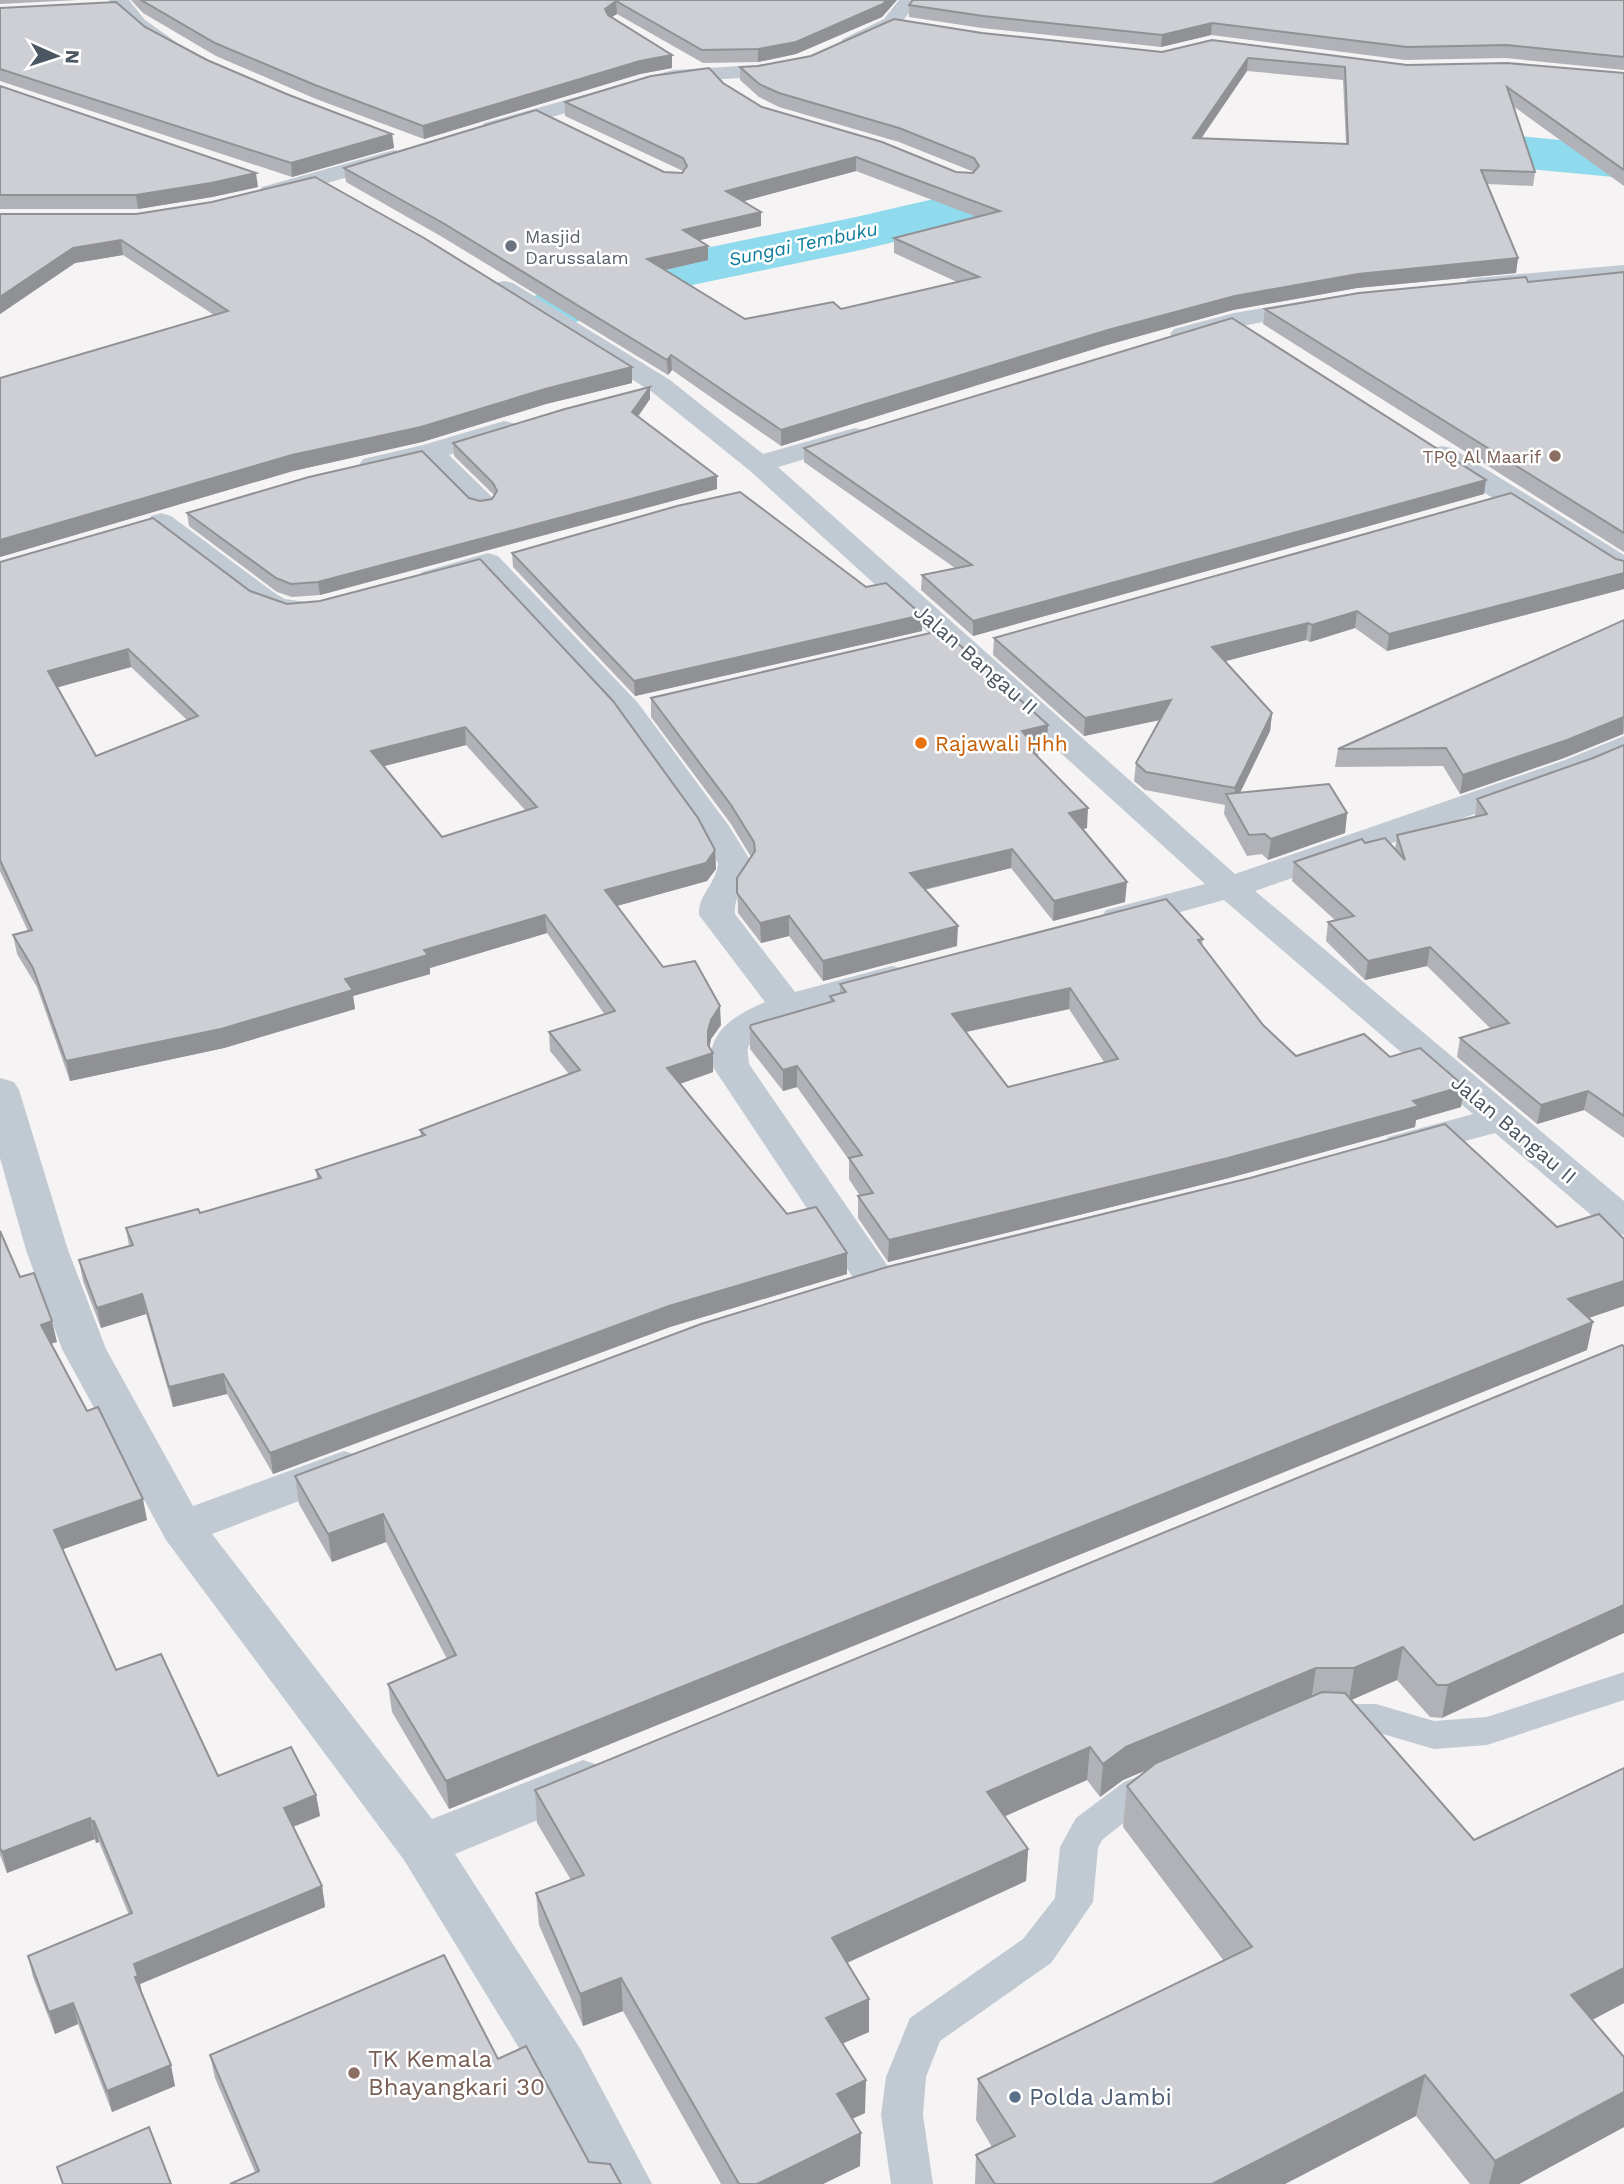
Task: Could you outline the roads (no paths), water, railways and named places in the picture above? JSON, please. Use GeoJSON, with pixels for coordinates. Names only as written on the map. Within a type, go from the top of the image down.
{"type":"FeatureCollection","features":[{"type":"Feature","properties":{"kind":"street"},"geometry":{"type":"LineString","coordinates":[[831,51],[891,23],[909,0]]}},
{"type":"Feature","properties":{"kind":"street"},"geometry":{"type":"LineString","coordinates":[[119,3],[138,24],[184,51]]}},
{"type":"Feature","properties":{"kind":"street"},"geometry":{"type":"LineString","coordinates":[[891,23],[917,27]]}},
{"type":"Feature","properties":{"kind":"street"},"geometry":{"type":"LineString","coordinates":[[676,58],[707,72],[733,92]]}},
{"type":"Feature","properties":{"kind":"street"},"geometry":{"type":"LineString","coordinates":[[475,133],[648,81],[707,72],[778,69],[811,60]]}},
{"type":"Feature","properties":{"kind":"street"},"geometry":{"type":"LineString","coordinates":[[539,114],[566,127]]}},
{"type":"Feature","properties":{"kind":"street"},"geometry":{"type":"LineString","coordinates":[[251,197],[320,180],[406,145]]}},
{"type":"Feature","properties":{"kind":"street"},"geometry":{"type":"LineString","coordinates":[[250,174],[290,187]]}},
{"type":"Feature","properties":{"kind":"street"},"geometry":{"type":"LineString","coordinates":[[320,180],[343,193]]}},
{"type":"Feature","properties":{"kind":"street"},"geometry":{"type":"LineString","coordinates":[[1450,287],[1624,272]]}},
{"type":"Feature","properties":{"kind":"street","name":"Jalan Bangau II"},"geometry":{"type":"LineString","coordinates":[[482,274],[661,386],[771,474],[1230,888],[1624,1222]]}},
{"type":"Feature","properties":{"kind":"street"},"geometry":{"type":"LineString","coordinates":[[1156,342],[1234,320],[1343,301]]}},
{"type":"Feature","properties":{"kind":"street"},"geometry":{"type":"LineString","coordinates":[[1234,320],[1268,342]]}},
{"type":"Feature","properties":{"kind":"street"},"geometry":{"type":"LineString","coordinates":[[622,396],[661,386]]}},
{"type":"Feature","properties":{"kind":"street"},"geometry":{"type":"LineString","coordinates":[[342,472],[430,452],[531,421]]}},
{"type":"Feature","properties":{"kind":"street"},"geometry":{"type":"LineString","coordinates":[[745,494],[771,474],[874,430]]}},
{"type":"Feature","properties":{"kind":"street"},"geometry":{"type":"LineString","coordinates":[[1418,439],[1624,568]]}},
{"type":"Feature","properties":{"kind":"street"},"geometry":{"type":"LineString","coordinates":[[430,452],[482,503]]}},
{"type":"Feature","properties":{"kind":"street"},"geometry":{"type":"LineString","coordinates":[[1472,509],[1511,498]]}},
{"type":"Feature","properties":{"kind":"street"},"geometry":{"type":"LineString","coordinates":[[161,522],[278,607],[310,609],[333,604]]}},
{"type":"Feature","properties":{"kind":"street"},"geometry":{"type":"LineString","coordinates":[[408,584],[500,559],[640,707],[735,863],[732,878],[717,897],[717,915],[786,1005]]}},
{"type":"Feature","properties":{"kind":"street"},"geometry":{"type":"LineString","coordinates":[[1082,927],[1230,888],[1577,767],[1624,746]]}},
{"type":"Feature","properties":{"kind":"street"},"geometry":{"type":"LineString","coordinates":[[877,1282],[730,1064],[729,1046],[739,1033],[756,1020],[786,1005],[921,970]]}},
{"type":"Feature","properties":{"kind":"street"},"geometry":{"type":"LineString","coordinates":[[0,1090],[47,1250],[84,1349],[182,1528],[422,1845],[561,2067],[623,2184]]}},
{"type":"Feature","properties":{"kind":"street"},"geometry":{"type":"LineString","coordinates":[[1367,1156],[1501,1119]]}},
{"type":"Feature","properties":{"kind":"street"},"geometry":{"type":"LineString","coordinates":[[182,1528],[376,1455]]}},
{"type":"Feature","properties":{"kind":"street"},"geometry":{"type":"LineString","coordinates":[[422,1845],[624,1762]]}},
{"type":"Feature","properties":{"kind":"lane"},"geometry":{"type":"LineString","coordinates":[[1300,1723],[1312,1717],[1376,1718],[1434,1735],[1487,1731],[1624,1686]]}},
{"type":"Feature","properties":{"kind":"lane"},"geometry":{"type":"LineString","coordinates":[[912,2184],[902,2115],[906,2077],[924,2030],[1037,1951],[1074,1902],[1079,1847],[1089,1829],[1137,1792],[1187,1770]]}},
{"type":"Feature","properties":{"kind":"waterway","name":"Sungai Tembuku"},"geometry":{"type":"LineString","coordinates":[[1398,146],[1457,146],[1624,162]]}},
{"type":"Feature","properties":{"kind":"waterway","name":"Sungai Tembuku"},"geometry":{"type":"LineString","coordinates":[[430,348],[539,316],[590,294],[669,272],[856,234],[1085,180]]}},
{"type":"Feature","properties":{"kind":"place","name":"Masjid Darussalam"},"geometry":{"type":"Point","coordinates":[511,246]}},
{"type":"Feature","properties":{"kind":"place","name":"TPQ Al Maarif"},"geometry":{"type":"Point","coordinates":[1555,456]}},
{"type":"Feature","properties":{"kind":"place","name":"Rajawali Hhh"},"geometry":{"type":"Point","coordinates":[921,743]}},
{"type":"Feature","properties":{"kind":"place","name":"TK Kemala Bhayangkari 30"},"geometry":{"type":"Point","coordinates":[354,2073]}},
{"type":"Feature","properties":{"kind":"place","name":"Polda Jambi"},"geometry":{"type":"Point","coordinates":[1015,2097]}}]}
